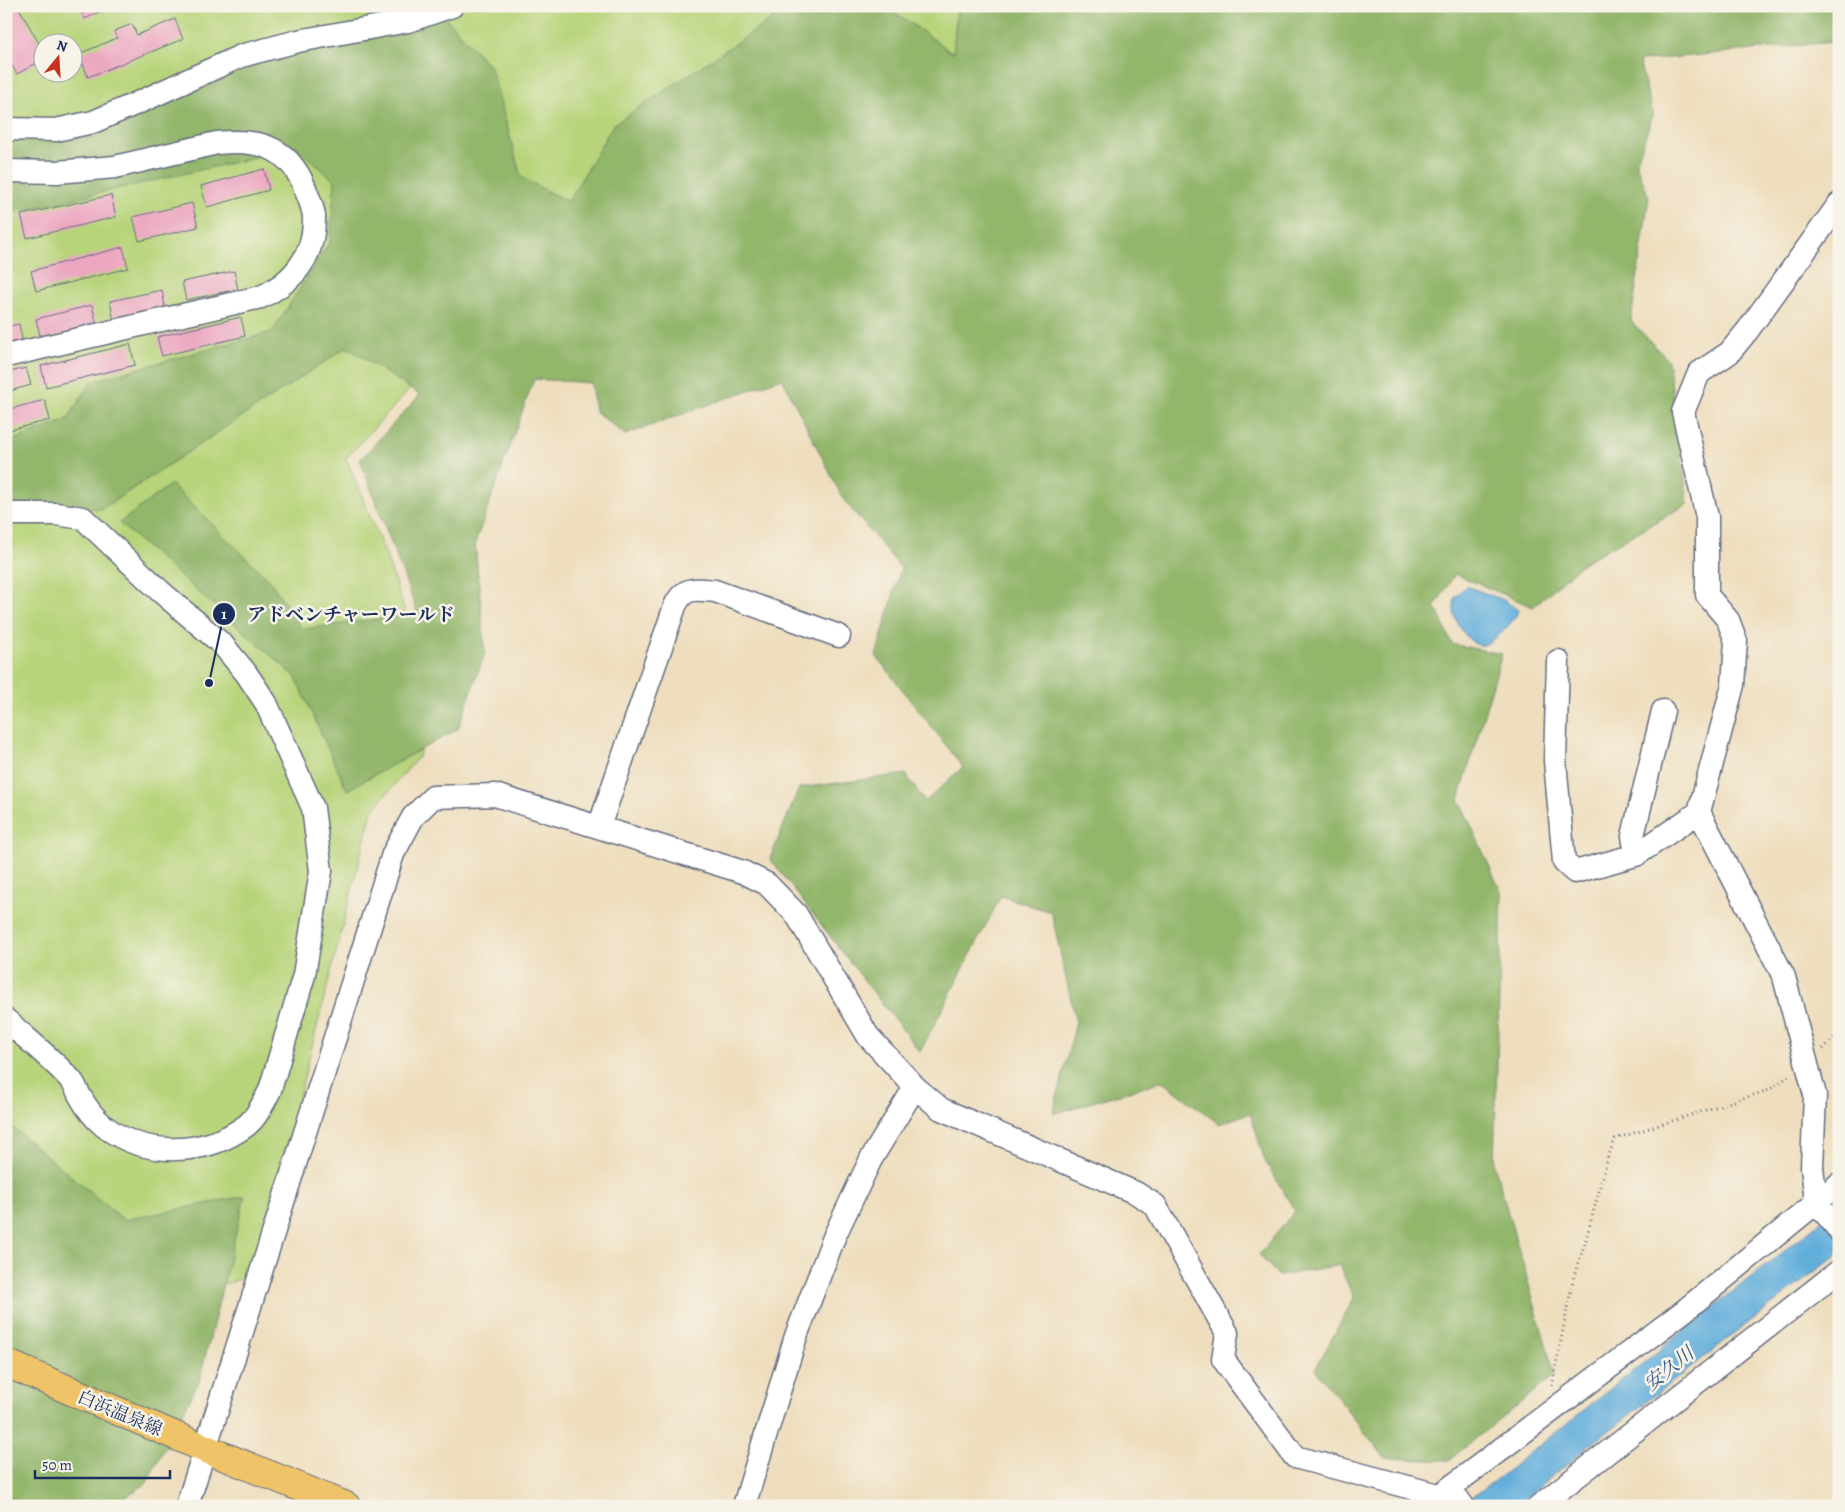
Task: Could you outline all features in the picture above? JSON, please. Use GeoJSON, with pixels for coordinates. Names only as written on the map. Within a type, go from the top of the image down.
{"type":"FeatureCollection","features":[{"type":"Feature","properties":{"kind":"main road","name":"白浜温泉線"},"geometry":{"type":"LineString","coordinates":[[6,1363],[206,1449],[346,1506]]}},
{"type":"Feature","properties":{"kind":"street"},"geometry":{"type":"LineString","coordinates":[[6,129],[56,130],[93,122],[241,56],[298,41],[408,21],[452,6]]}},
{"type":"Feature","properties":{"kind":"street"},"geometry":{"type":"LineString","coordinates":[[6,172],[57,172],[115,167],[218,143],[254,143],[274,150],[290,163],[302,179],[314,215],[312,235],[306,256],[291,279],[261,297],[6,356]]}},
{"type":"Feature","properties":{"kind":"street"},"geometry":{"type":"LineString","coordinates":[[1558,661],[1555,761],[1564,862],[1575,872],[1636,855],[1699,812],[1733,684],[1736,641],[1728,620],[1707,595],[1707,517],[1683,412],[1699,373],[1729,353],[1748,330],[1839,204]]}},
{"type":"Feature","properties":{"kind":"street"},"geometry":{"type":"LineString","coordinates":[[6,514],[56,514],[83,518],[160,591],[222,644],[246,673],[266,703],[313,808],[321,871],[304,975],[270,1090],[261,1107],[248,1124],[210,1144],[170,1150],[135,1143],[103,1126],[81,1098],[72,1081],[6,1020]]}},
{"type":"Feature","properties":{"kind":"street"},"geometry":{"type":"LineString","coordinates":[[599,827],[679,596],[687,591],[697,589],[715,591],[839,636]]}},
{"type":"Feature","properties":{"kind":"street"},"geometry":{"type":"LineString","coordinates":[[1636,855],[1633,836],[1663,712]]}},
{"type":"Feature","properties":{"kind":"street"},"geometry":{"type":"LineString","coordinates":[[187,1506],[393,854],[413,818],[433,797],[496,796],[743,872],[767,884],[796,914],[868,1036],[915,1087],[941,1109],[1136,1193],[1154,1206],[1226,1333],[1223,1359],[1282,1442],[1295,1457],[1444,1499],[1546,1416],[1684,1311],[1839,1184]]}},
{"type":"Feature","properties":{"kind":"street"},"geometry":{"type":"LineString","coordinates":[[1699,812],[1784,976],[1815,1095],[1812,1167],[1816,1202],[1839,1230]]}},
{"type":"Feature","properties":{"kind":"street"},"geometry":{"type":"LineString","coordinates":[[744,1506],[796,1336],[835,1235],[871,1159],[915,1087]]}},
{"type":"Feature","properties":{"kind":"street"},"geometry":{"type":"LineString","coordinates":[[1538,1506],[1839,1271]]}},
{"type":"Feature","properties":{"kind":"path"},"geometry":{"type":"LineString","coordinates":[[1546,1416],[1573,1279],[1585,1243],[1608,1157],[1616,1139],[1769,1090],[1806,1065],[1839,1033]]}},
{"type":"Feature","properties":{"kind":"green space"},"geometry":{"type":"Polygon","coordinates":[[[6,6],[1014,6],[1019,124],[433,364],[346,458],[386,555],[405,612],[420,755],[372,811],[254,1273],[41,1359],[6,1344],[6,6]]]}},
{"type":"Feature","properties":{"kind":"green space"},"geometry":{"type":"Polygon","coordinates":[[[792,6],[886,6],[953,53],[957,6],[1839,6],[1839,37],[1833,42],[1639,61],[1653,114],[1636,164],[1649,197],[1631,321],[1668,360],[1688,504],[1584,562],[1533,607],[1455,574],[1435,606],[1452,644],[1502,654],[1459,799],[1502,894],[1494,1164],[1555,1375],[1448,1461],[1385,1458],[1315,1369],[1354,1298],[1339,1265],[1279,1276],[1259,1255],[1295,1211],[1265,1161],[1250,1113],[1219,1124],[1162,1081],[1053,1114],[1076,1022],[1051,912],[1001,896],[920,1052],[770,859],[799,788],[906,774],[925,802],[963,767],[876,656],[901,568],[843,499],[782,378],[625,435],[595,411],[591,383],[534,379],[475,543],[485,653],[458,729],[347,790],[295,676],[119,523],[171,484],[270,581],[302,629],[418,614],[360,460],[420,395],[347,347],[102,509],[6,504],[6,443],[67,420],[92,381],[272,332],[330,241],[335,181],[297,148],[6,214],[6,139],[79,137],[233,71],[282,53],[443,15],[491,68],[521,177],[568,202],[613,125],[792,6]]]}},
{"type":"Feature","properties":{"kind":"green space"},"geometry":{"type":"Polygon","coordinates":[[[6,1122],[124,1220],[245,1196],[199,1382],[146,1484],[110,1506],[6,1506],[6,1122]]]}},
{"type":"Feature","properties":{"kind":"water"},"geometry":{"type":"Polygon","coordinates":[[[1466,586],[1504,600],[1518,610],[1514,619],[1504,630],[1493,640],[1483,645],[1478,645],[1470,640],[1455,616],[1455,597],[1466,586]]]}},
{"type":"Feature","properties":{"kind":"water","name":"安久川"},"geometry":{"type":"Polygon","coordinates":[[[1839,1207],[1839,1253],[1588,1447],[1516,1506],[1461,1506],[1506,1472],[1839,1207]]]}},
{"type":"Feature","properties":{"kind":"building"},"geometry":{"type":"Polygon","coordinates":[[[6,6],[18,6],[33,32],[32,66],[17,74],[6,56],[6,6]]]}},
{"type":"Feature","properties":{"kind":"building"},"geometry":{"type":"Polygon","coordinates":[[[78,6],[111,6],[85,19],[78,6]]]}},
{"type":"Feature","properties":{"kind":"building"},"geometry":{"type":"Polygon","coordinates":[[[175,19],[183,39],[88,77],[82,62],[82,53],[117,38],[114,31],[132,24],[137,35],[175,19]]]}},
{"type":"Feature","properties":{"kind":"building"},"geometry":{"type":"Polygon","coordinates":[[[264,169],[269,190],[207,207],[201,186],[264,169]]]}},
{"type":"Feature","properties":{"kind":"building"},"geometry":{"type":"Polygon","coordinates":[[[111,195],[116,217],[27,238],[21,215],[111,195]]]}},
{"type":"Feature","properties":{"kind":"building"},"geometry":{"type":"Polygon","coordinates":[[[192,203],[198,227],[139,241],[133,217],[192,203]]]}},
{"type":"Feature","properties":{"kind":"building"},"geometry":{"type":"Polygon","coordinates":[[[123,247],[128,268],[36,291],[31,271],[123,247]]]}},
{"type":"Feature","properties":{"kind":"building"},"geometry":{"type":"Polygon","coordinates":[[[234,271],[238,289],[186,300],[182,282],[234,271]]]}},
{"type":"Feature","properties":{"kind":"building"},"geometry":{"type":"Polygon","coordinates":[[[162,290],[166,312],[114,322],[110,301],[162,290]]]}},
{"type":"Feature","properties":{"kind":"building"},"geometry":{"type":"Polygon","coordinates":[[[92,305],[97,326],[41,340],[36,319],[92,305]]]}},
{"type":"Feature","properties":{"kind":"building"},"geometry":{"type":"Polygon","coordinates":[[[241,317],[245,336],[162,356],[157,337],[241,317]]]}},
{"type":"Feature","properties":{"kind":"building"},"geometry":{"type":"Polygon","coordinates":[[[19,324],[23,344],[6,348],[6,327],[19,324]]]}},
{"type":"Feature","properties":{"kind":"building"},"geometry":{"type":"Polygon","coordinates":[[[130,344],[135,365],[46,387],[41,366],[130,344]]]}},
{"type":"Feature","properties":{"kind":"building"},"geometry":{"type":"Polygon","coordinates":[[[26,368],[31,385],[6,392],[6,373],[26,368]]]}},
{"type":"Feature","properties":{"kind":"building"},"geometry":{"type":"Polygon","coordinates":[[[45,400],[50,420],[6,431],[6,410],[45,400]]]}},
{"type":"Feature","properties":{"kind":"place","name":"アドベンチャーワールド"},"geometry":{"type":"Point","coordinates":[209,683]}}]}
